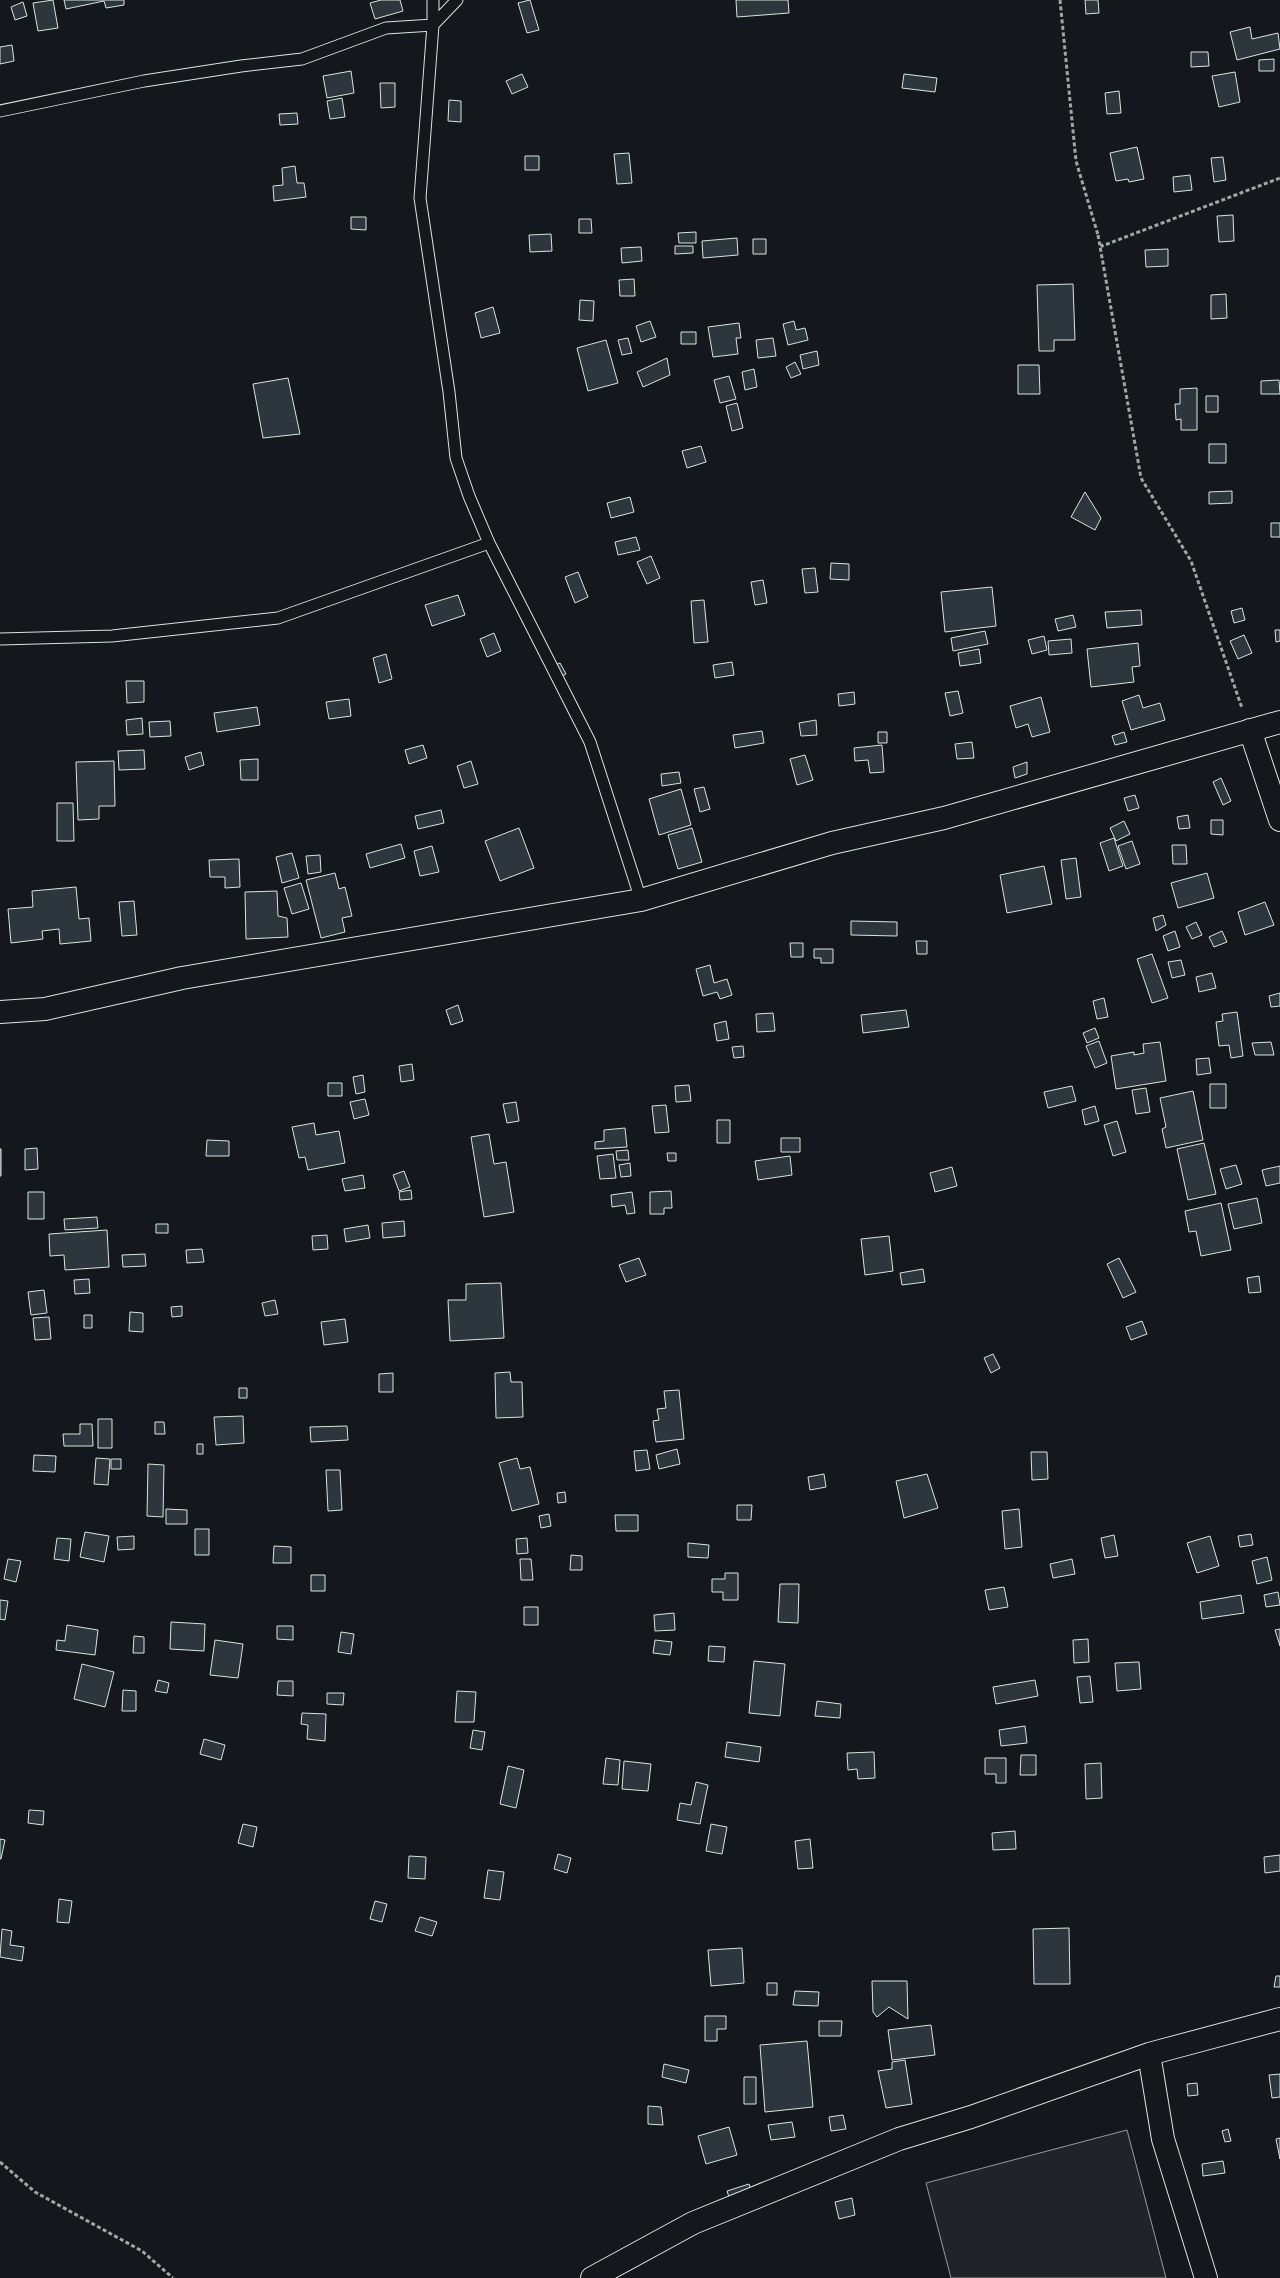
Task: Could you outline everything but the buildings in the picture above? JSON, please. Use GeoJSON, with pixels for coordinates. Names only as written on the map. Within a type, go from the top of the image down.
{"type":"FeatureCollection","features":[{"type":"Feature","properties":{"kind":"street"},"geometry":{"type":"LineString","coordinates":[[0,1012],[45,1009],[182,978],[641,900],[832,843],[944,818],[1280,722]]}},
{"type":"Feature","properties":{"kind":"street"},"geometry":{"type":"LineString","coordinates":[[1250,730],[1280,820]]}},
{"type":"Feature","properties":{"kind":"street"},"geometry":{"type":"LineString","coordinates":[[592,2278],[693,2223],[899,2139],[971,2117],[1149,2054],[1280,2019]]}},
{"type":"Feature","properties":{"kind":"street"},"geometry":{"type":"LineString","coordinates":[[1149,2054],[1163,2139],[1206,2278]]}},
{"type":"Feature","properties":{"kind":"lane"},"geometry":{"type":"LineString","coordinates":[[433,0],[433,25],[420,198],[449,392],[456,458],[469,496],[489,543],[590,742],[641,900]]}},
{"type":"Feature","properties":{"kind":"lane"},"geometry":{"type":"LineString","coordinates":[[0,111],[144,81],[302,59],[386,28],[433,25],[457,0]]}},
{"type":"Feature","properties":{"kind":"lane"},"geometry":{"type":"LineString","coordinates":[[0,639],[112,636],[278,618],[489,543]]}},
{"type":"Feature","properties":{"kind":"path"},"geometry":{"type":"LineString","coordinates":[[1060,0],[1076,161],[1102,246],[1280,178]]}},
{"type":"Feature","properties":{"kind":"path"},"geometry":{"type":"LineString","coordinates":[[1098,234],[1141,478],[1191,561],[1250,730]]}},
{"type":"Feature","properties":{"kind":"path"},"geometry":{"type":"LineString","coordinates":[[0,2162],[34,2192],[142,2251],[173,2278]]}},
{"type":"Feature","properties":{"kind":"shaded area"},"geometry":{"type":"Polygon","coordinates":[[[1127,2130],[1166,2278],[951,2278],[926,2183],[1127,2130]]]}}]}
